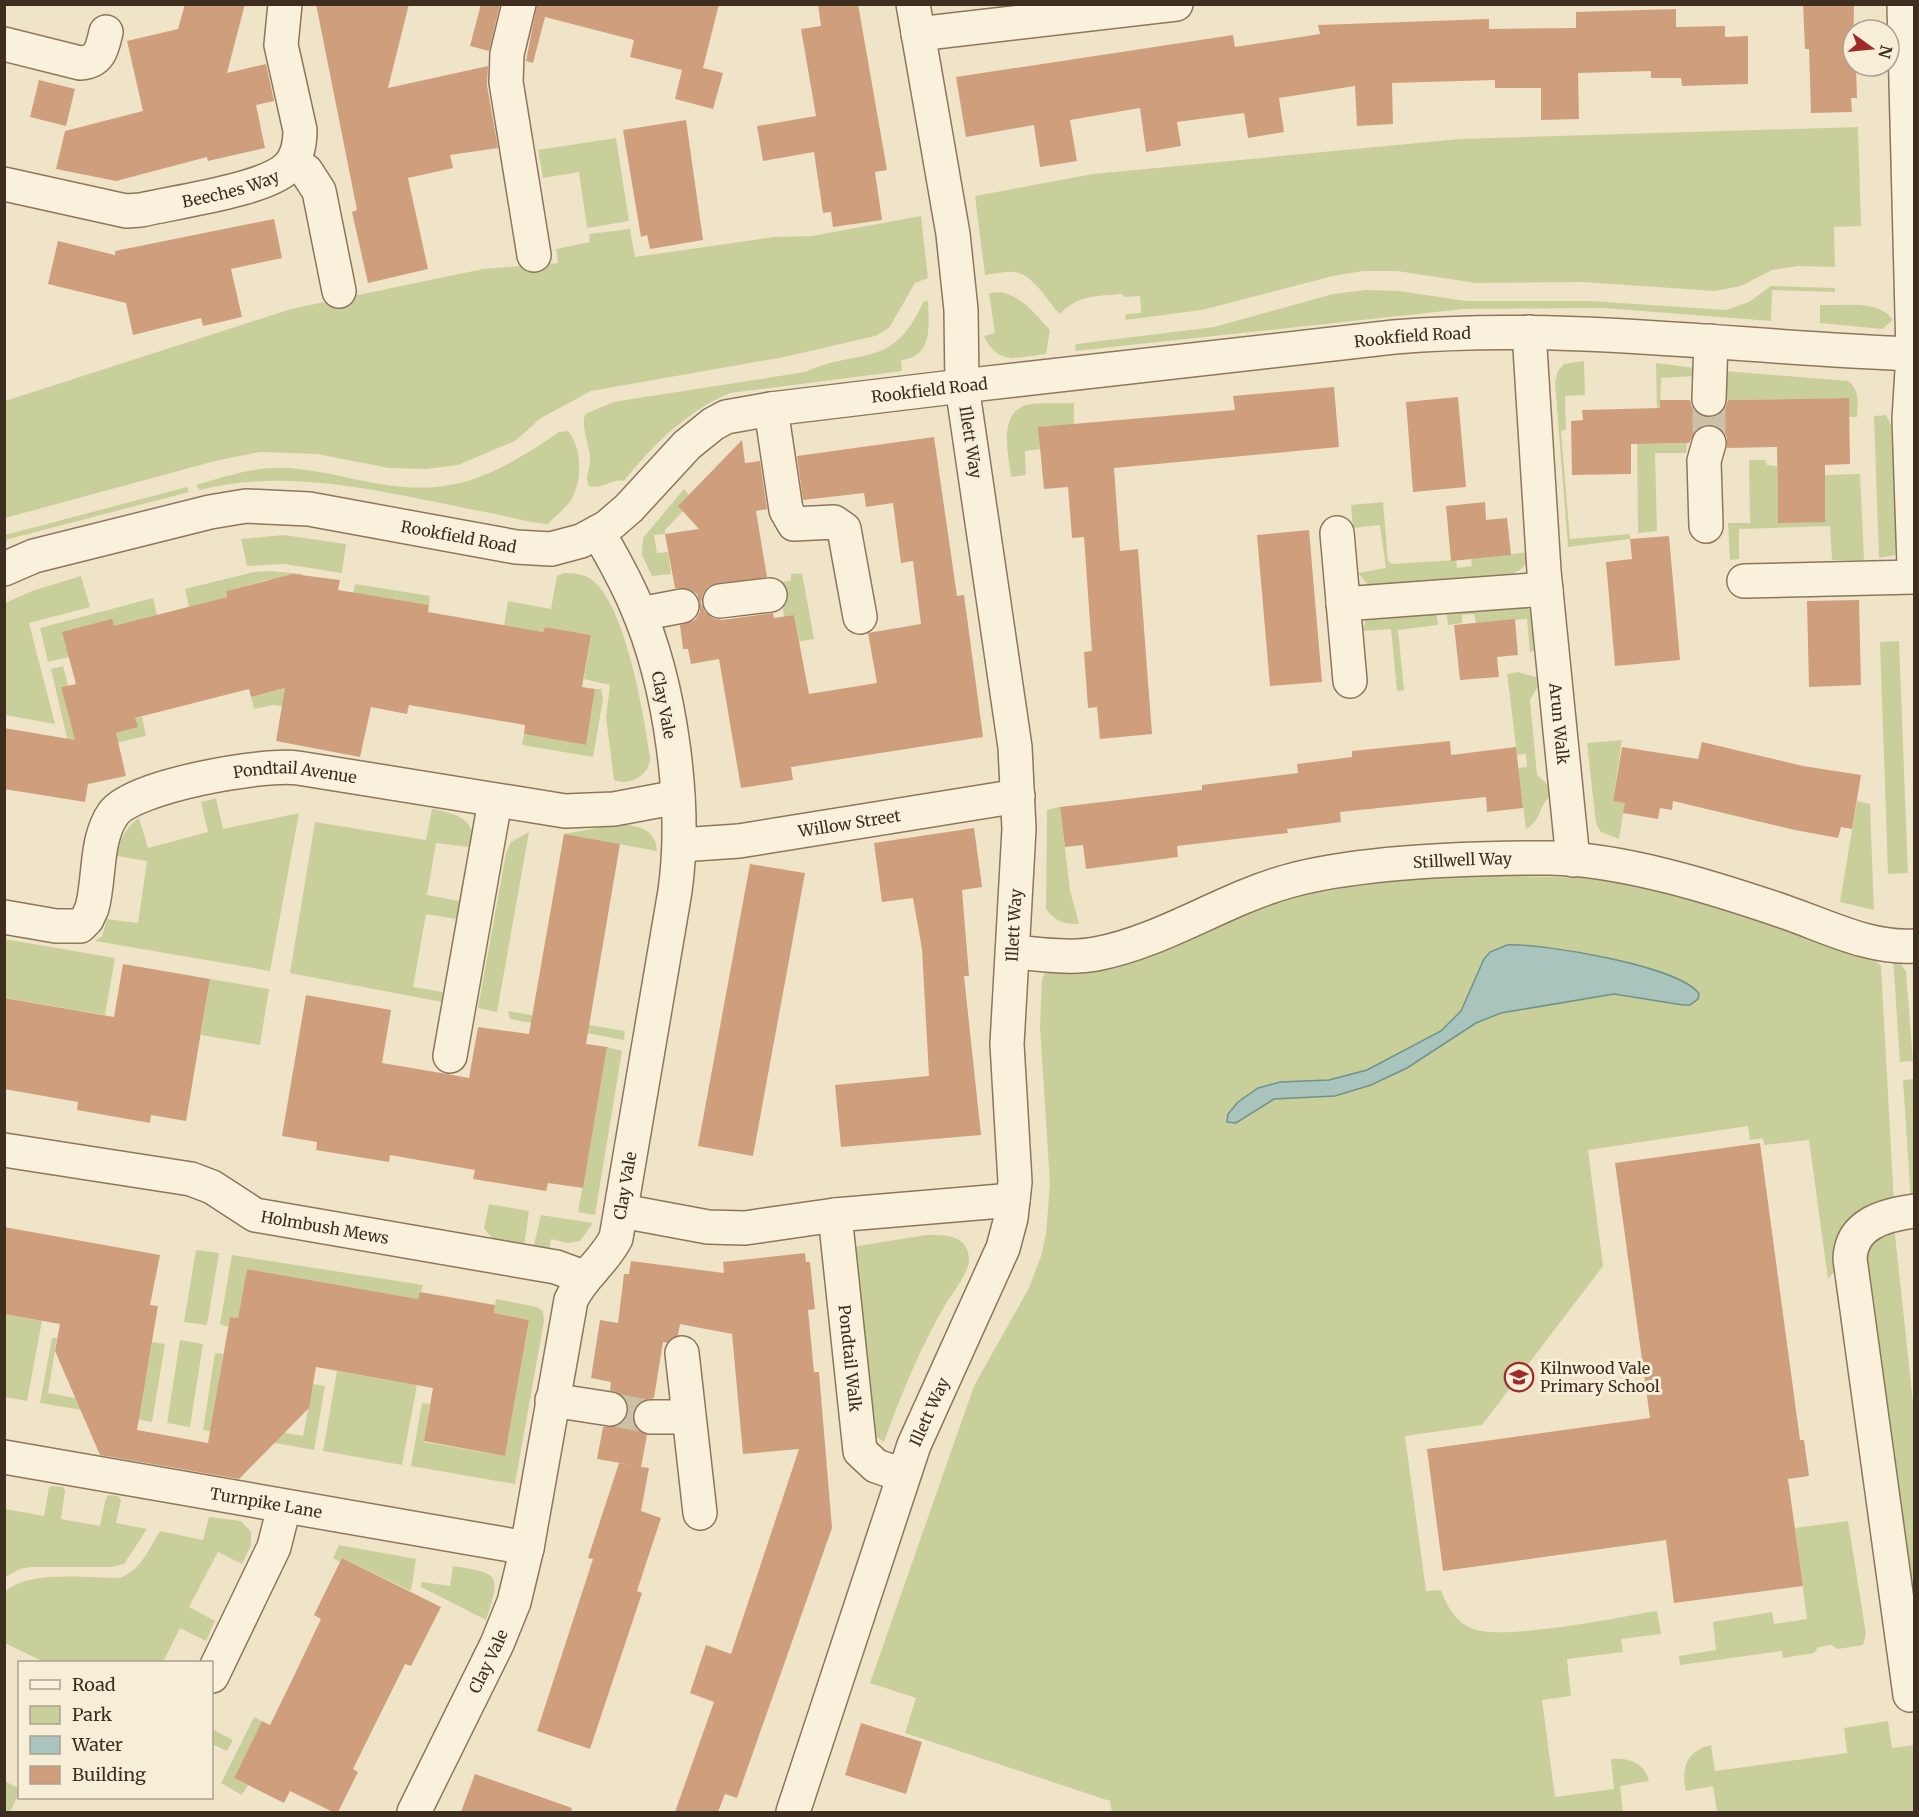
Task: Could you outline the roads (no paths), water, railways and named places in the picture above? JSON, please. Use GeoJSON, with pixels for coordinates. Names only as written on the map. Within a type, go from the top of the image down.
{"type":"FeatureCollection","features":[{"type":"Feature","properties":{"kind":"street","name":"Beeches Way"},"geometry":{"type":"LineString","coordinates":[[4,184],[111,209],[141,210],[268,180],[292,162],[300,143],[300,130],[281,45],[285,4]]}},
{"type":"Feature","properties":{"kind":"street"},"geometry":{"type":"LineString","coordinates":[[519,4],[507,54],[506,82],[534,255]]}},
{"type":"Feature","properties":{"kind":"street"},"geometry":{"type":"LineString","coordinates":[[916,19],[1176,4]]}},
{"type":"Feature","properties":{"kind":"street"},"geometry":{"type":"LineString","coordinates":[[1904,4],[1910,61],[1914,354],[1909,419],[1914,565]]}},
{"type":"Feature","properties":{"kind":"street","name":"Illett Way"},"geometry":{"type":"LineString","coordinates":[[793,1812],[903,1475],[928,1407],[1001,1254],[1010,1226],[1015,1182],[1007,1044],[1018,874],[1018,796],[1008,687],[962,386],[961,310],[953,234],[916,19]]}},
{"type":"Feature","properties":{"kind":"street"},"geometry":{"type":"LineString","coordinates":[[4,44],[88,63],[99,56],[106,32]]}},
{"type":"Feature","properties":{"kind":"street"},"geometry":{"type":"LineString","coordinates":[[292,162],[306,171],[319,191],[339,291]]}},
{"type":"Feature","properties":{"kind":"street","name":"Rookfield Road"},"geometry":{"type":"LineString","coordinates":[[4,569],[34,556],[199,514],[246,506],[276,506],[358,516],[534,549],[565,546],[598,532],[619,518],[687,445],[713,424],[726,417],[771,409],[962,386],[1394,337],[1529,332],[1711,340],[1864,353],[1914,354]]}},
{"type":"Feature","properties":{"kind":"street","name":"Arun Walk"},"geometry":{"type":"LineString","coordinates":[[1529,332],[1546,589],[1573,860]]}},
{"type":"Feature","properties":{"kind":"street"},"geometry":{"type":"LineString","coordinates":[[1709,399],[1711,340]]}},
{"type":"Feature","properties":{"kind":"street"},"geometry":{"type":"LineString","coordinates":[[771,409],[789,519],[794,524],[802,525],[834,522],[844,529],[860,617]]}},
{"type":"Feature","properties":{"kind":"street"},"geometry":{"type":"LineString","coordinates":[[1706,526],[1704,461],[1709,444]]}},
{"type":"Feature","properties":{"kind":"street","name":"Clay Vale"},"geometry":{"type":"LineString","coordinates":[[414,1812],[504,1630],[514,1602],[526,1548],[568,1312],[584,1277],[610,1251],[616,1238],[622,1211],[628,1154],[673,903],[680,845],[678,797],[666,706],[640,614],[619,569],[598,532]]}},
{"type":"Feature","properties":{"kind":"street"},"geometry":{"type":"LineString","coordinates":[[1337,533],[1350,681]]}},
{"type":"Feature","properties":{"kind":"street"},"geometry":{"type":"LineString","coordinates":[[1744,581],[1914,578]]}},
{"type":"Feature","properties":{"kind":"street"},"geometry":{"type":"LineString","coordinates":[[1344,604],[1546,589]]}},
{"type":"Feature","properties":{"kind":"street"},"geometry":{"type":"LineString","coordinates":[[720,601],[770,595]]}},
{"type":"Feature","properties":{"kind":"street"},"geometry":{"type":"LineString","coordinates":[[640,614],[682,606]]}},
{"type":"Feature","properties":{"kind":"street","name":"Pondtail Avenue"},"geometry":{"type":"LineString","coordinates":[[4,917],[56,926],[80,926],[87,919],[92,908],[106,829],[119,807],[140,796],[238,771],[285,766],[495,801],[582,812],[678,797]]}},
{"type":"Feature","properties":{"kind":"street","name":"Willow Street"},"geometry":{"type":"LineString","coordinates":[[680,845],[739,841],[1018,796]]}},
{"type":"Feature","properties":{"kind":"street"},"geometry":{"type":"LineString","coordinates":[[450,1056],[495,801]]}},
{"type":"Feature","properties":{"kind":"street","name":"Stillwell Way"},"geometry":{"type":"LineString","coordinates":[[1013,952],[1082,956],[1099,953],[1150,936],[1267,888],[1328,873],[1503,859],[1573,860],[1667,877],[1713,888],[1883,946],[1914,946]]}},
{"type":"Feature","properties":{"kind":"street","name":"Holmbush Mews"},"geometry":{"type":"LineString","coordinates":[[4,1150],[191,1179],[212,1187],[255,1215],[556,1267],[584,1277]]}},
{"type":"Feature","properties":{"kind":"street"},"geometry":{"type":"LineString","coordinates":[[622,1211],[687,1224],[733,1228],[774,1226],[835,1215],[1013,1200]]}},
{"type":"Feature","properties":{"kind":"street"},"geometry":{"type":"LineString","coordinates":[[1912,1694],[1850,1259],[1851,1248],[1868,1224],[1885,1216],[1914,1210]]}},
{"type":"Feature","properties":{"kind":"street","name":"Pondtail Walk"},"geometry":{"type":"LineString","coordinates":[[835,1215],[860,1451],[876,1466],[903,1475]]}},
{"type":"Feature","properties":{"kind":"street"},"geometry":{"type":"LineString","coordinates":[[682,1353],[700,1513]]}},
{"type":"Feature","properties":{"kind":"street"},"geometry":{"type":"LineString","coordinates":[[552,1400],[610,1409]]}},
{"type":"Feature","properties":{"kind":"street"},"geometry":{"type":"LineString","coordinates":[[651,1417],[688,1417]]}},
{"type":"Feature","properties":{"kind":"street","name":"Turnpike Lane"},"geometry":{"type":"LineString","coordinates":[[4,1456],[526,1548]]}},
{"type":"Feature","properties":{"kind":"street"},"geometry":{"type":"LineString","coordinates":[[213,1674],[274,1547],[285,1507]]}},
{"type":"Feature","properties":{"kind":"water"},"geometry":{"type":"Polygon","coordinates":[[[1507,945],[1578,952],[1639,966],[1666,974],[1687,984],[1699,994],[1698,999],[1690,1005],[1683,1005],[1614,994],[1501,1013],[1476,1023],[1407,1068],[1371,1085],[1335,1096],[1274,1099],[1236,1123],[1227,1122],[1228,1114],[1238,1102],[1258,1088],[1280,1082],[1329,1080],[1367,1070],[1441,1031],[1461,1011],[1484,959],[1490,952],[1507,945]]]}},
{"type":"Feature","properties":{"kind":"tunnel"},"geometry":{"type":"LineString","coordinates":[[1709,399],[1709,443]]}},
{"type":"Feature","properties":{"kind":"tunnel"},"geometry":{"type":"LineString","coordinates":[[610,1409],[651,1417]]}},
{"type":"Feature","properties":{"kind":"place","name":"Kilnwood Vale Primary School"},"geometry":{"type":"Point","coordinates":[1519,1377]}}]}
